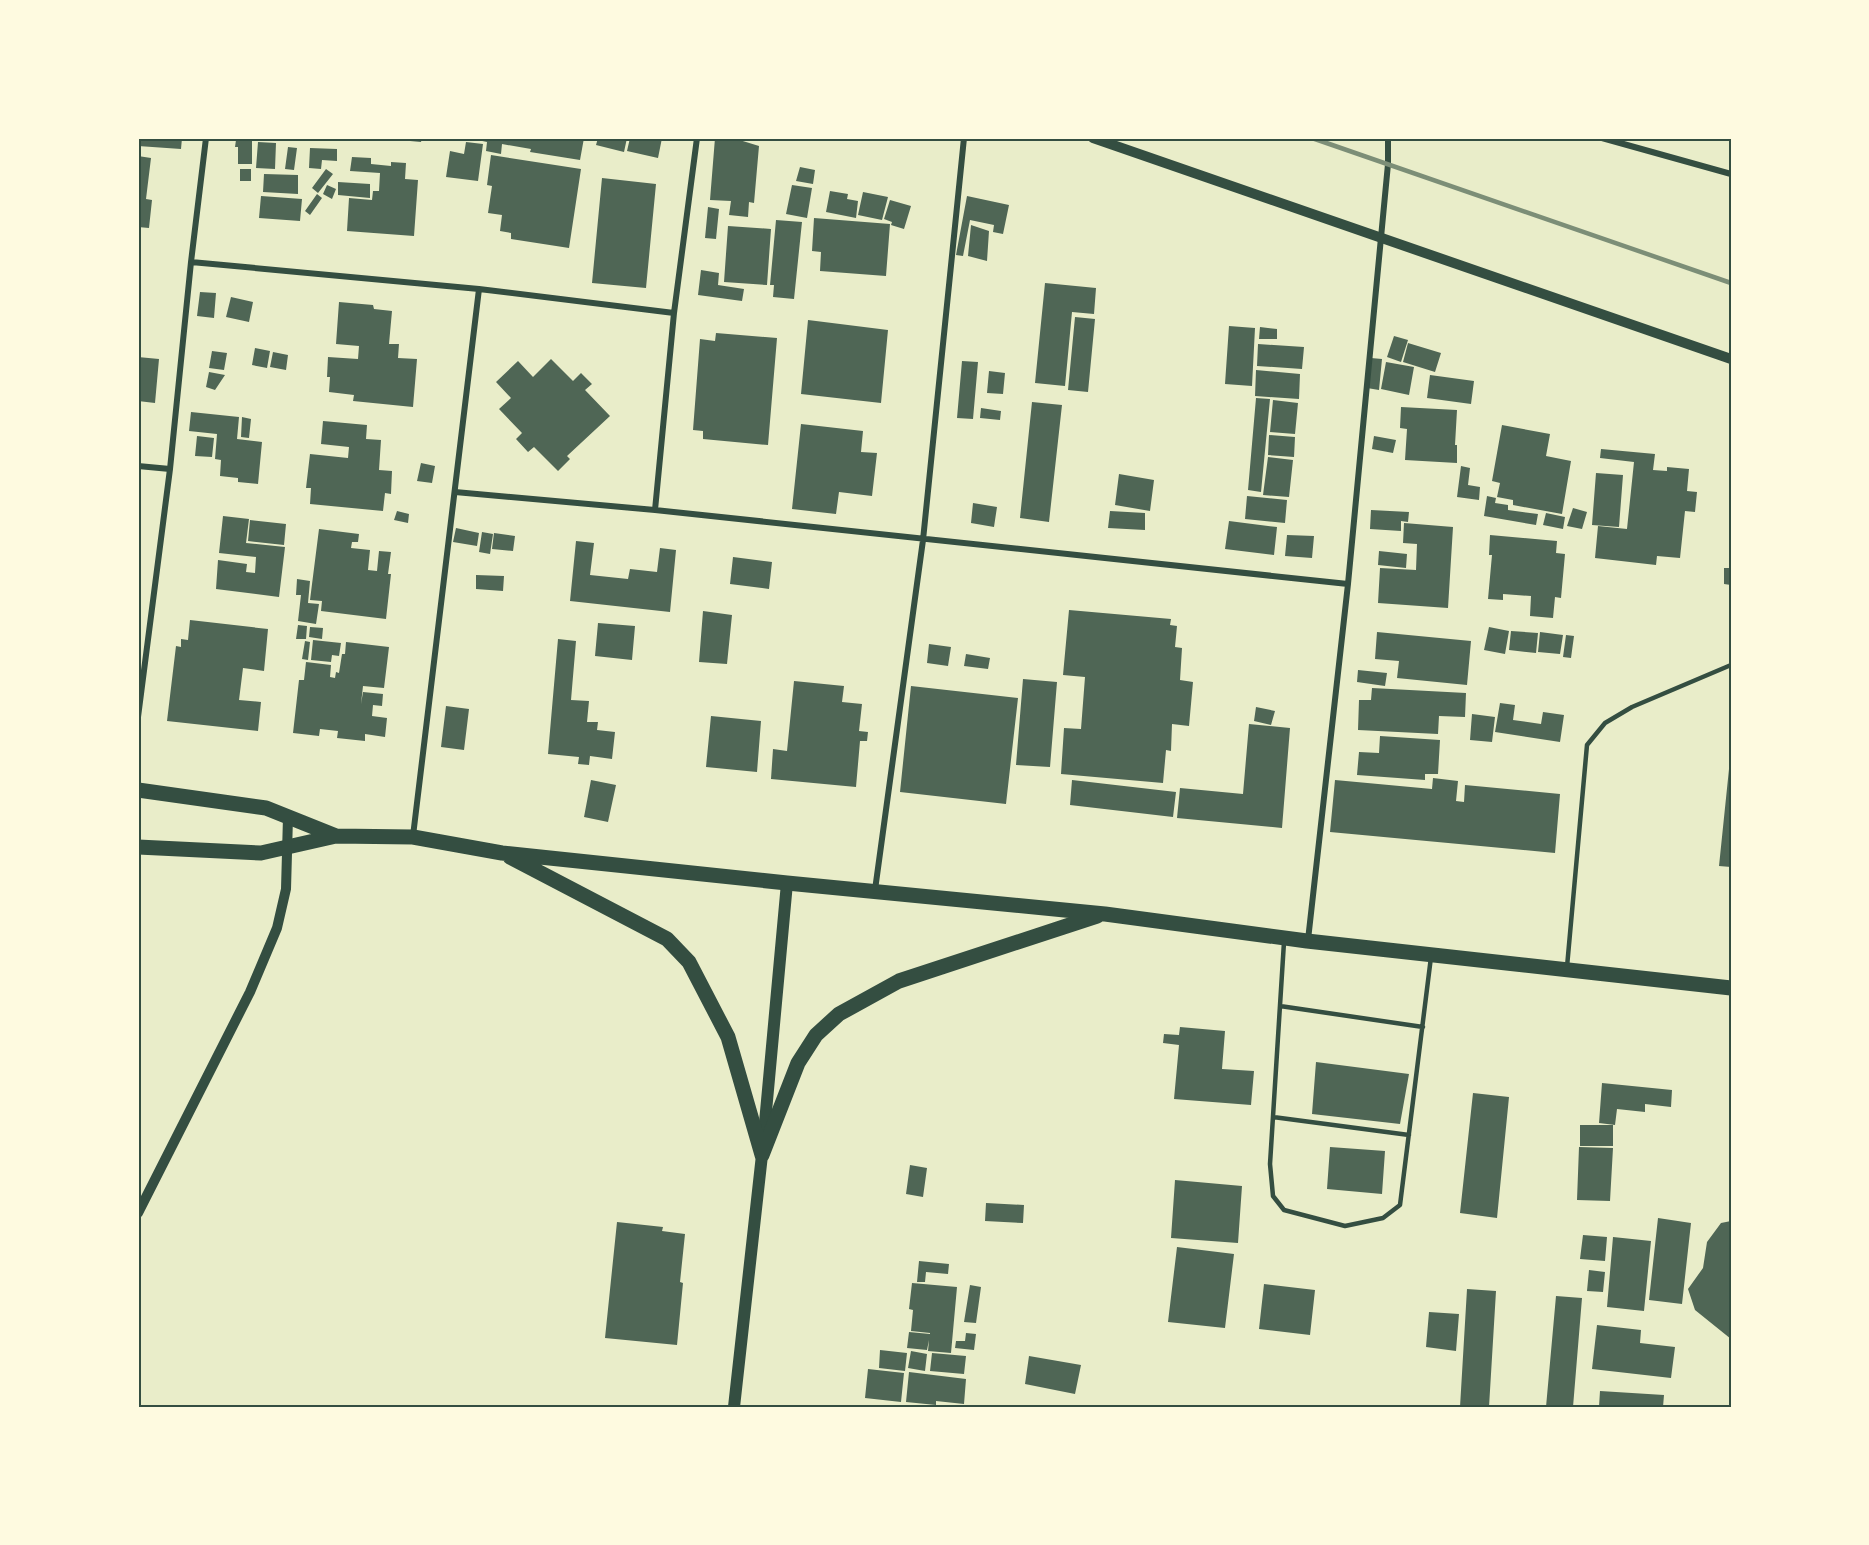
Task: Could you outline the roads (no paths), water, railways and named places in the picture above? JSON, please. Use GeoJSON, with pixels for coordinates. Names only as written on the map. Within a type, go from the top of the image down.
{"type":"FeatureCollection","features":[{"type":"Feature","properties":{"kind":"main road"},"geometry":{"type":"LineString","coordinates":[[138,790],[266,808],[336,836]]}},
{"type":"Feature","properties":{"kind":"main road"},"geometry":{"type":"LineString","coordinates":[[138,848],[261,853],[336,836],[413,837],[502,853],[1105,914],[1307,941],[1731,988]]}},
{"type":"Feature","properties":{"kind":"main road"},"geometry":{"type":"LineString","coordinates":[[502,853],[667,939],[689,962],[728,1037],[762,1155]]}},
{"type":"Feature","properties":{"kind":"main road"},"geometry":{"type":"LineString","coordinates":[[734,1407],[762,1155],[787,883]]}},
{"type":"Feature","properties":{"kind":"main road"},"geometry":{"type":"LineString","coordinates":[[762,1155],[798,1063],[816,1035],[839,1014],[900,981],[1105,914]]}},
{"type":"Feature","properties":{"kind":"street"},"geometry":{"type":"LineString","coordinates":[[138,717],[170,469],[190,262],[206,138]]}},
{"type":"Feature","properties":{"kind":"street"},"geometry":{"type":"LineString","coordinates":[[655,510],[674,313],[697,138]]}},
{"type":"Feature","properties":{"kind":"street"},"geometry":{"type":"LineString","coordinates":[[875,891],[923,540],[964,138]]}},
{"type":"Feature","properties":{"kind":"street"},"geometry":{"type":"LineString","coordinates":[[1093,138],[1731,359]]}},
{"type":"Feature","properties":{"kind":"street"},"geometry":{"type":"LineString","coordinates":[[1307,941],[1348,584],[1388,164],[1388,138]]}},
{"type":"Feature","properties":{"kind":"street"},"geometry":{"type":"LineString","coordinates":[[1602,138],[1731,174]]}},
{"type":"Feature","properties":{"kind":"street"},"geometry":{"type":"LineString","coordinates":[[190,262],[479,289],[674,313]]}},
{"type":"Feature","properties":{"kind":"street"},"geometry":{"type":"LineString","coordinates":[[413,837],[479,289]]}},
{"type":"Feature","properties":{"kind":"street"},"geometry":{"type":"LineString","coordinates":[[138,466],[170,469]]}},
{"type":"Feature","properties":{"kind":"street"},"geometry":{"type":"LineString","coordinates":[[455,492],[655,510],[1348,584]]}},
{"type":"Feature","properties":{"kind":"street"},"geometry":{"type":"LineString","coordinates":[[138,1213],[250,992],[277,928],[286,889],[288,817]]}},
{"type":"Feature","properties":{"kind":"lane"},"geometry":{"type":"LineString","coordinates":[[1566,970],[1587,745],[1605,723],[1632,707],[1731,665]]}},
{"type":"Feature","properties":{"kind":"lane"},"geometry":{"type":"LineString","coordinates":[[1284,938],[1270,1164],[1273,1196],[1284,1210],[1345,1226],[1383,1218],[1400,1205],[1432,955]]}},
{"type":"Feature","properties":{"kind":"lane"},"geometry":{"type":"LineString","coordinates":[[1280,1006],[1422,1027]]}},
{"type":"Feature","properties":{"kind":"lane"},"geometry":{"type":"LineString","coordinates":[[1273,1117],[1409,1135]]}},
{"type":"Feature","properties":{"kind":"railway"},"geometry":{"type":"LineString","coordinates":[[1312,138],[1731,283]]}}]}
